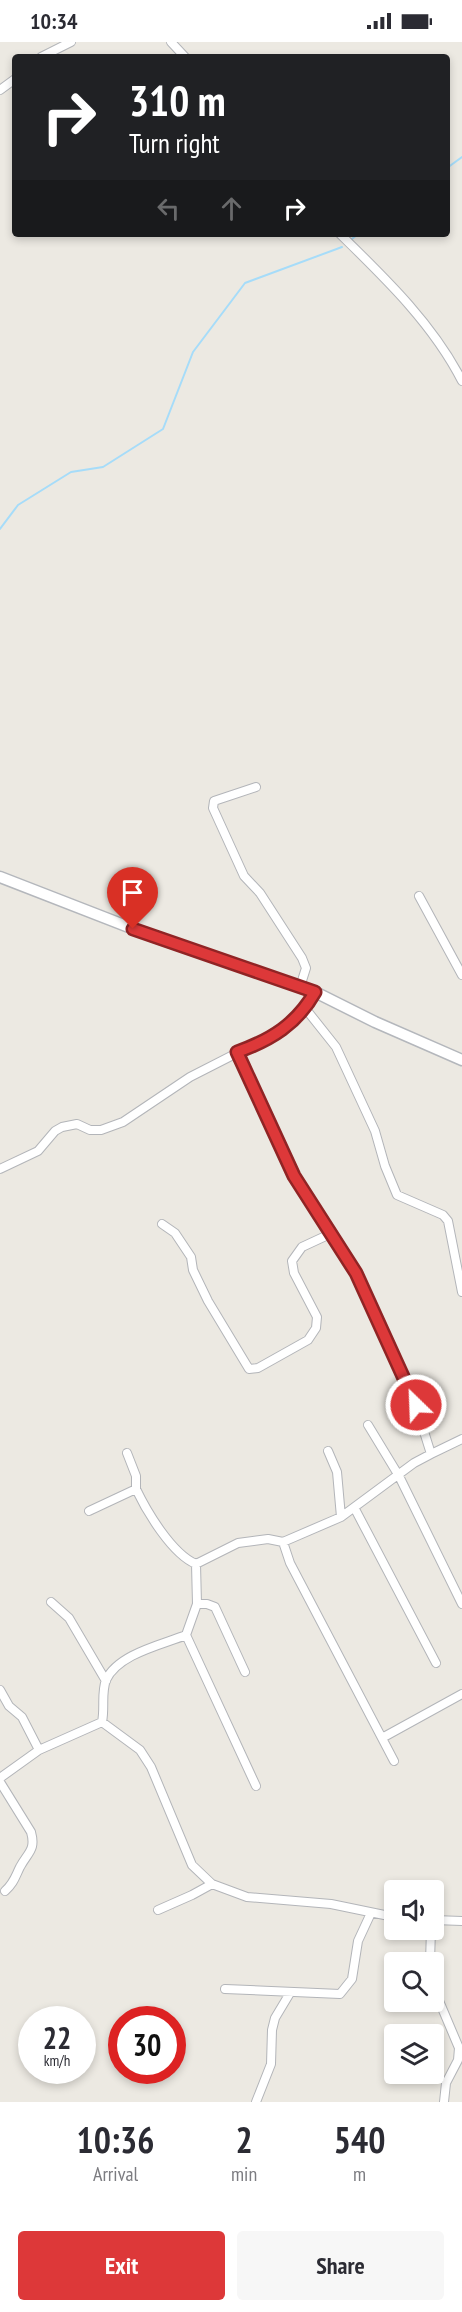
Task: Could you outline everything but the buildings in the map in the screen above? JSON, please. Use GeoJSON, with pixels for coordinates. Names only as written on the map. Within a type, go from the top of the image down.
{"type":"FeatureCollection","features":[{"type":"Feature","properties":{"kind":"street"},"geometry":{"type":"LineString","coordinates":[[47,54],[71,42]]}},
{"type":"Feature","properties":{"kind":"street"},"geometry":{"type":"LineString","coordinates":[[171,42],[183,54]]}},
{"type":"Feature","properties":{"kind":"street"},"geometry":{"type":"LineString","coordinates":[[343,237],[394,287],[452,361],[462,381]]}},
{"type":"Feature","properties":{"kind":"street"},"geometry":{"type":"LineString","coordinates":[[256,787],[223,796],[214,801],[213,808],[244,876],[261,893],[302,958],[306,968],[300,987]]}},
{"type":"Feature","properties":{"kind":"street"},"geometry":{"type":"LineString","coordinates":[[0,877],[152,936],[315,992],[375,1022],[462,1060]]}},
{"type":"Feature","properties":{"kind":"street"},"geometry":{"type":"LineString","coordinates":[[419,896],[462,975]]}},
{"type":"Feature","properties":{"kind":"street"},"geometry":{"type":"LineString","coordinates":[[0,1168],[38,1151],[55,1131],[62,1127],[77,1124],[90,1130],[100,1130],[123,1122],[190,1077],[237,1052],[274,1036],[305,1008],[315,992]]}},
{"type":"Feature","properties":{"kind":"street"},"geometry":{"type":"LineString","coordinates":[[305,1008],[336,1047],[375,1131],[385,1166],[397,1195],[443,1215],[450,1228],[460,1266],[462,1292]]}},
{"type":"Feature","properties":{"kind":"street"},"geometry":{"type":"LineString","coordinates":[[237,1052],[294,1176],[356,1273],[411,1390],[431,1454]]}},
{"type":"Feature","properties":{"kind":"street"},"geometry":{"type":"LineString","coordinates":[[162,1224],[175,1233],[191,1257],[193,1270],[208,1300],[249,1369],[258,1368],[308,1340],[316,1328],[317,1317],[294,1274],[292,1261],[302,1247],[330,1234]]}},
{"type":"Feature","properties":{"kind":"street"},"geometry":{"type":"LineString","coordinates":[[368,1425],[399,1476],[462,1604]]}},
{"type":"Feature","properties":{"kind":"street"},"geometry":{"type":"LineString","coordinates":[[196,1564],[238,1543],[268,1539],[283,1542],[341,1517],[431,1454],[462,1439]]}},
{"type":"Feature","properties":{"kind":"street"},"geometry":{"type":"LineString","coordinates":[[328,1451],[337,1472],[341,1517]]}},
{"type":"Feature","properties":{"kind":"street"},"geometry":{"type":"LineString","coordinates":[[127,1453],[136,1476],[136,1489],[165,1536],[187,1560],[196,1564]]}},
{"type":"Feature","properties":{"kind":"street"},"geometry":{"type":"LineString","coordinates":[[89,1511],[136,1489]]}},
{"type":"Feature","properties":{"kind":"street"},"geometry":{"type":"LineString","coordinates":[[355,1509],[436,1663]]}},
{"type":"Feature","properties":{"kind":"street"},"geometry":{"type":"LineString","coordinates":[[283,1542],[290,1563],[394,1761]]}},
{"type":"Feature","properties":{"kind":"street"},"geometry":{"type":"LineString","coordinates":[[196,1564],[197,1604],[186,1635],[256,1786]]}},
{"type":"Feature","properties":{"kind":"street"},"geometry":{"type":"LineString","coordinates":[[51,1602],[69,1618],[106,1681],[102,1722]]}},
{"type":"Feature","properties":{"kind":"street"},"geometry":{"type":"LineString","coordinates":[[197,1604],[215,1607],[245,1672]]}},
{"type":"Feature","properties":{"kind":"street"},"geometry":{"type":"LineString","coordinates":[[106,1681],[124,1662],[186,1635]]}},
{"type":"Feature","properties":{"kind":"street"},"geometry":{"type":"LineString","coordinates":[[0,1690],[9,1706],[22,1718],[39,1750]]}},
{"type":"Feature","properties":{"kind":"street"},"geometry":{"type":"LineString","coordinates":[[382,1738],[462,1694]]}},
{"type":"Feature","properties":{"kind":"street"},"geometry":{"type":"LineString","coordinates":[[5,1891],[16,1880],[19,1869],[34,1849],[34,1841],[0,1780],[39,1750],[102,1722]]}},
{"type":"Feature","properties":{"kind":"street"},"geometry":{"type":"LineString","coordinates":[[102,1722],[140,1750],[151,1767],[192,1865],[212,1884],[247,1897],[332,1904],[384,1915]]}},
{"type":"Feature","properties":{"kind":"street"},"geometry":{"type":"LineString","coordinates":[[158,1910],[212,1884]]}},
{"type":"Feature","properties":{"kind":"street"},"geometry":{"type":"LineString","coordinates":[[225,1989],[340,1994],[348,1987],[352,1979],[358,1941],[371,1913]]}},
{"type":"Feature","properties":{"kind":"street"},"geometry":{"type":"LineString","coordinates":[[444,1920],[462,1921]]}},
{"type":"Feature","properties":{"kind":"street"},"geometry":{"type":"LineString","coordinates":[[256,2102],[271,2064],[272,2030],[275,2018],[290,1993]]}},
{"type":"Feature","properties":{"kind":"street"},"geometry":{"type":"LineString","coordinates":[[444,2012],[459,2048],[458,2060],[446,2083],[444,2102]]}},
{"type":"Feature","properties":{"kind":"waterway"},"geometry":{"type":"LineString","coordinates":[[450,166],[462,157]]}},
{"type":"Feature","properties":{"kind":"waterway"},"geometry":{"type":"LineString","coordinates":[[0,529],[18,505],[71,472],[103,467],[163,429],[193,352],[245,283],[342,247]]}},
{"type":"Feature","properties":{"kind":"route"},"geometry":{"type":"LineString","coordinates":[[133,929],[315,992],[305,1008],[284,1029],[259,1044],[237,1052],[294,1176],[356,1273],[416,1405]]}}]}
